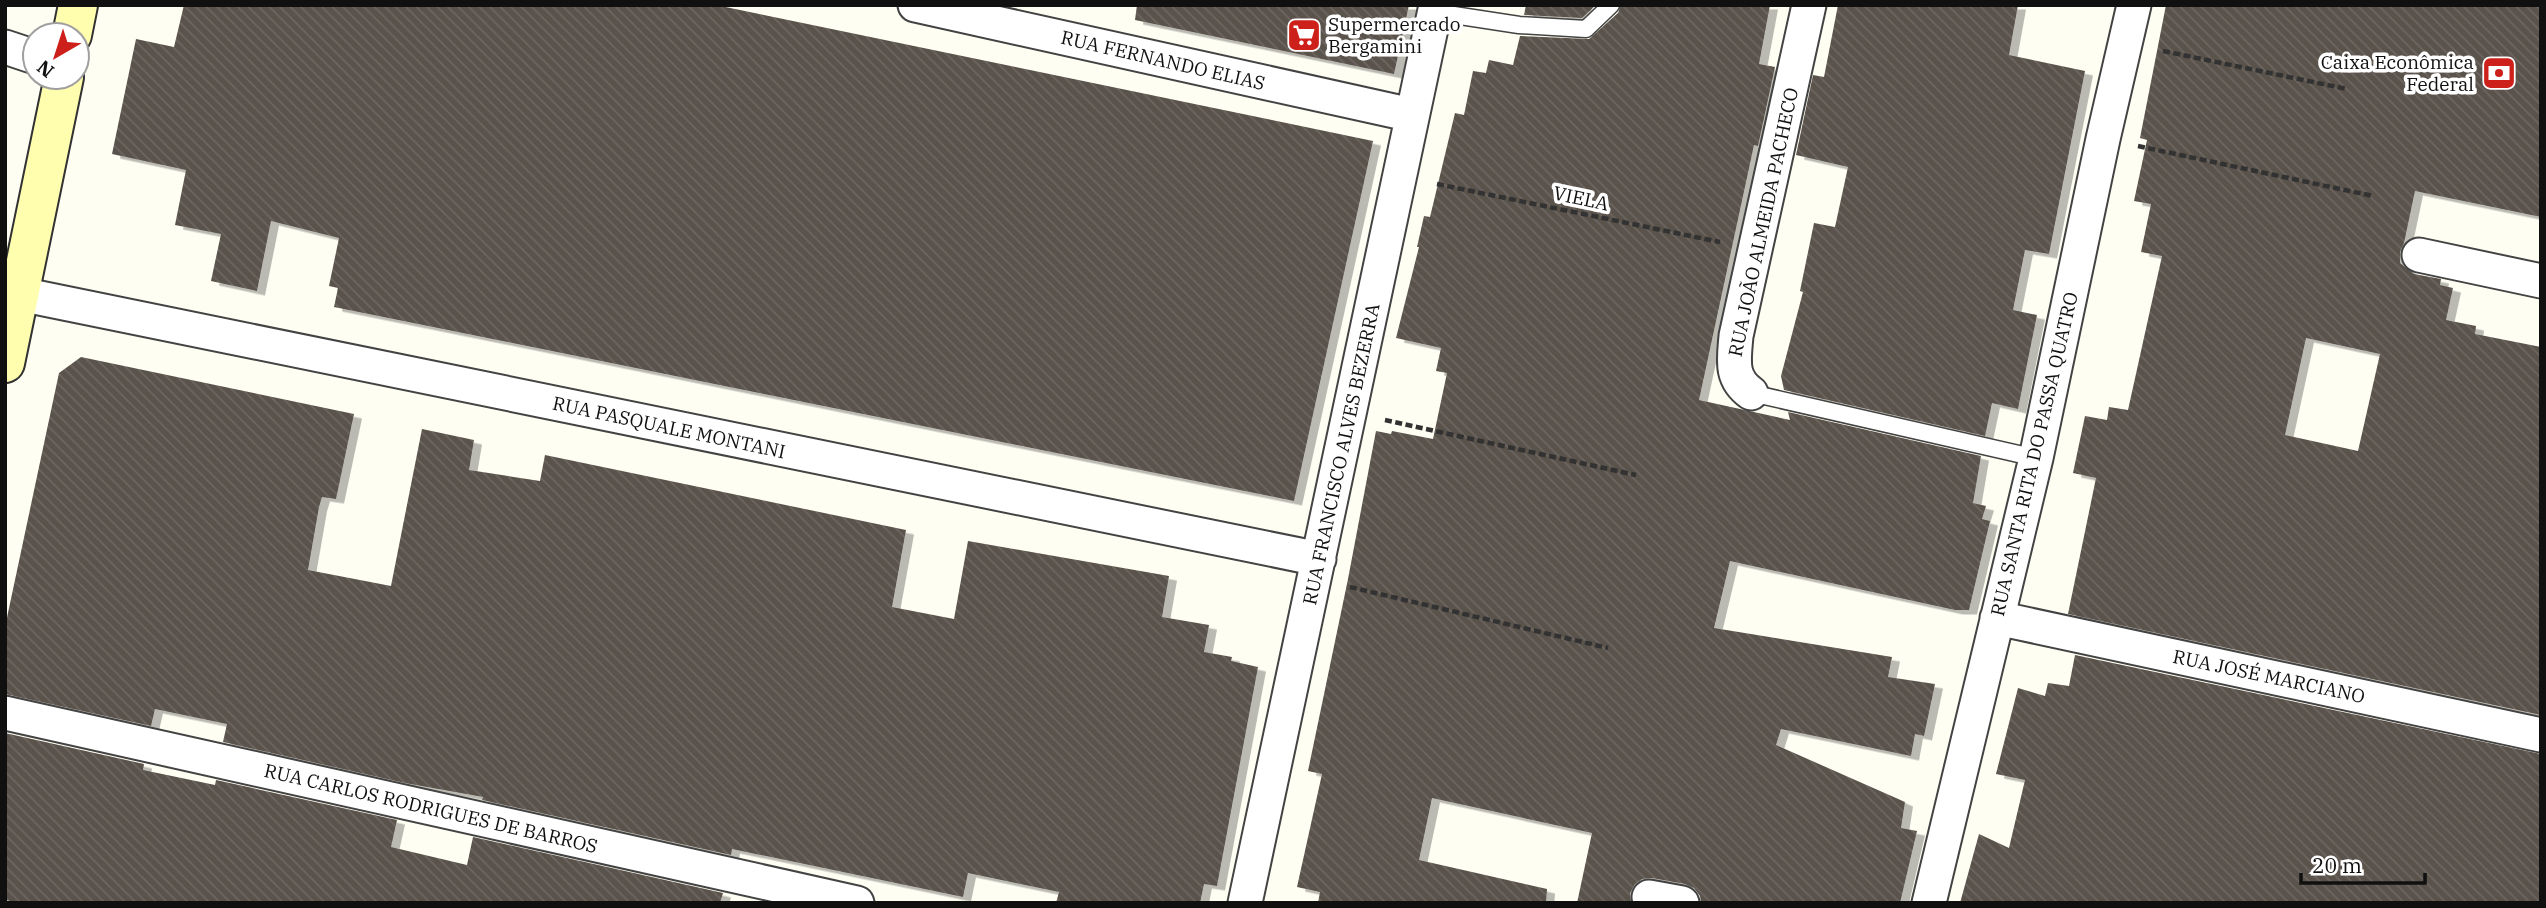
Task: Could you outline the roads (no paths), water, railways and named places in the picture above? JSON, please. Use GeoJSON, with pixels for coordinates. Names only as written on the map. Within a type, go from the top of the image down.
{"type":"FeatureCollection","features":[{"type":"Feature","properties":{"kind":"main road"},"geometry":{"type":"LineString","coordinates":[[5,363],[61,91]]}},
{"type":"Feature","properties":{"kind":"street","name":"RUA FERNANDO ELIAS"},"geometry":{"type":"LineString","coordinates":[[915,5],[1412,115]]}},
{"type":"Feature","properties":{"kind":"street","name":"RUA JOÃO ALMEIDA PACHECO"},"geometry":{"type":"LineString","coordinates":[[1751,393],[1742,387],[1736,378],[1733,365],[1736,336],[1757,251],[1809,5]]}},
{"type":"Feature","properties":{"kind":"street","name":"RUA SANTA RITA DO PASSA QUATRO"},"geometry":{"type":"LineString","coordinates":[[1929,903],[2036,458],[2134,5]]}},
{"type":"Feature","properties":{"kind":"street","name":"RUA FRANCISCO ALVES BEZERRA"},"geometry":{"type":"LineString","coordinates":[[1245,903],[1435,9]]}},
{"type":"Feature","properties":{"kind":"street"},"geometry":{"type":"LineString","coordinates":[[2419,255],[2541,281]]}},
{"type":"Feature","properties":{"kind":"street","name":"RUA PASQUALE MONTANI"},"geometry":{"type":"LineString","coordinates":[[20,294],[1319,559]]}},
{"type":"Feature","properties":{"kind":"street","name":"RUA JOSÉ MARCIANO"},"geometry":{"type":"LineString","coordinates":[[1997,618],[2541,735]]}},
{"type":"Feature","properties":{"kind":"street","name":"RUA CARLOS RODRIGUES DE BARROS"},"geometry":{"type":"LineString","coordinates":[[5,713],[857,903]]}},
{"type":"Feature","properties":{"kind":"street"},"geometry":{"type":"LineString","coordinates":[[1649,897],[1682,903]]}},
{"type":"Feature","properties":{"kind":"lane"},"geometry":{"type":"LineString","coordinates":[[1435,9],[1519,25],[1586,29],[1611,5]]}},
{"type":"Feature","properties":{"kind":"lane","name":"RUA JOÃO ALMEIDA PACHECO"},"geometry":{"type":"LineString","coordinates":[[1751,393],[2036,458]]}},
{"type":"Feature","properties":{"kind":"place","name":"Supermercado Bergamini"},"geometry":{"type":"Point","coordinates":[1304,35]}},
{"type":"Feature","properties":{"kind":"place","name":"Caixa Econômica Federal"},"geometry":{"type":"Point","coordinates":[2499,73]}}]}
